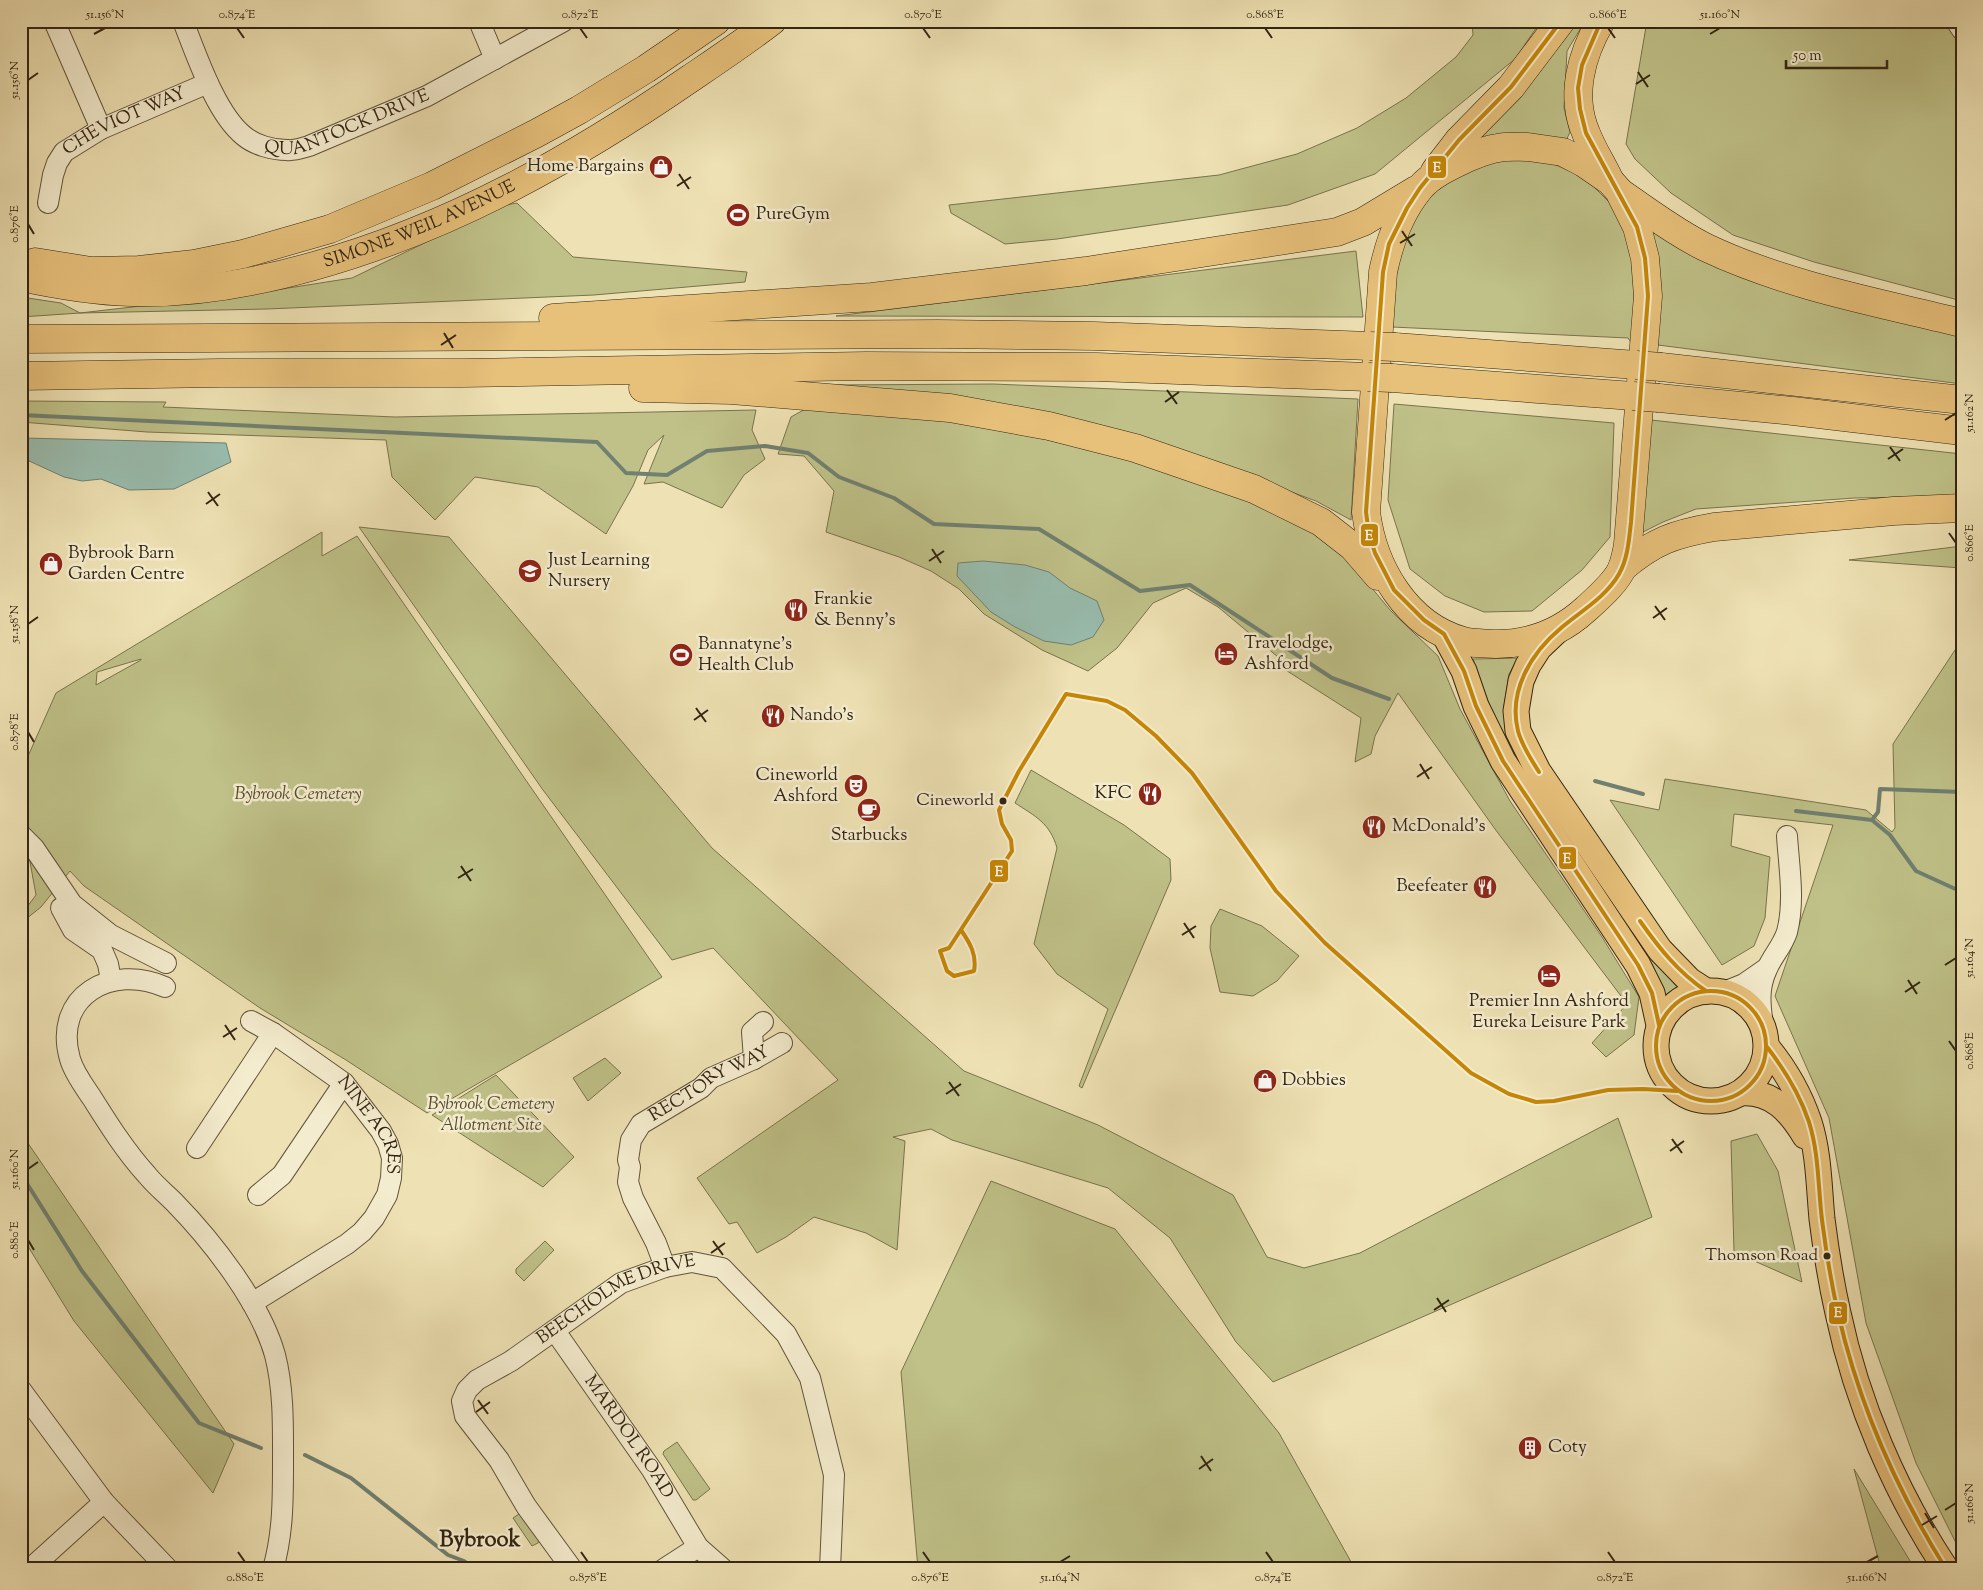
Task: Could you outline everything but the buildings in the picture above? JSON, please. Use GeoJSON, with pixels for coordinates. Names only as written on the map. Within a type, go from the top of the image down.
{"type":"FeatureCollection","features":[{"type":"Feature","properties":{"kind":"highway","name":"SIMONE WEIL AVENUE"},"geometry":{"type":"LineString","coordinates":[[21,259],[91,271],[148,269],[194,264],[243,254],[330,229],[432,186],[510,148],[579,110],[646,69],[716,21]]}},
{"type":"Feature","properties":{"kind":"highway","name":"SIMONE WEIL AVENUE"},"geometry":{"type":"LineString","coordinates":[[21,277],[74,288],[131,292],[177,291],[226,286],[276,276],[338,259],[405,236],[472,207],[534,176],[629,121],[772,21]]}},
{"type":"Feature","properties":{"kind":"highway"},"geometry":{"type":"LineString","coordinates":[[1394,590],[1375,553],[1369,534],[1366,512],[1383,272],[1389,244],[1407,208],[1424,184],[1459,140],[1511,87],[1561,21]]}},
{"type":"Feature","properties":{"kind":"highway"},"geometry":{"type":"LineString","coordinates":[[1601,21],[1582,65],[1578,88],[1580,109],[1586,133],[1637,227],[1645,258],[1648,296],[1631,522],[1622,568]]}},
{"type":"Feature","properties":{"kind":"highway"},"geometry":{"type":"LineString","coordinates":[[483,336],[542,319],[872,297],[1086,271],[1337,232],[1363,222],[1452,165],[1474,155],[1497,148],[1528,147],[1563,152],[1584,163],[1680,233],[1738,262],[1813,287],[1962,323]]}},
{"type":"Feature","properties":{"kind":"highway"},"geometry":{"type":"LineString","coordinates":[[21,339],[328,339],[483,336],[938,334],[1094,336],[1382,347],[1648,366],[1962,400]]}},
{"type":"Feature","properties":{"kind":"highway"},"geometry":{"type":"LineString","coordinates":[[21,376],[220,373],[463,373],[866,366],[1097,367],[1380,378],[1646,397],[1803,412],[1962,431]]}},
{"type":"Feature","properties":{"kind":"highway"},"geometry":{"type":"LineString","coordinates":[[463,373],[522,386],[731,390],[950,408],[1049,426],[1136,448],[1254,489],[1322,522],[1353,547],[1378,577],[1424,620],[1444,634],[1464,641],[1511,644],[1530,641],[1560,628],[1596,600],[1622,568],[1642,552],[1659,541],[1687,532],[1714,527],[1894,511],[1962,508]]}},
{"type":"Feature","properties":{"kind":"main road"},"geometry":{"type":"LineString","coordinates":[[1560,628],[1540,648],[1528,665],[1521,681],[1516,711],[1518,731],[1538,771],[1660,950],[1688,980],[1739,998],[1750,1006],[1798,1095],[1809,1123],[1816,1156],[1824,1238],[1838,1313],[1850,1363],[1868,1416],[1892,1475],[1946,1569]]}},
{"type":"Feature","properties":{"kind":"main road"},"geometry":{"type":"LineString","coordinates":[[1444,634],[1464,671],[1476,706],[1502,761],[1638,965],[1652,993],[1659,1025],[1655,1046],[1658,1065],[1666,1079],[1677,1091],[1696,1100],[1708,1102],[1724,1100],[1741,1093],[1754,1092],[1767,1097],[1779,1105],[1796,1122],[1816,1156]]}},
{"type":"Feature","properties":{"kind":"main road"},"geometry":{"type":"LineString","coordinates":[[1659,1025],[1671,1008],[1684,998],[1715,991]]}},
{"type":"Feature","properties":{"kind":"main road"},"geometry":{"type":"LineString","coordinates":[[1741,1093],[1755,1081],[1763,1067],[1765,1036]]}},
{"type":"Feature","properties":{"kind":"street"},"geometry":{"type":"LineString","coordinates":[[54,21],[101,129]]}},
{"type":"Feature","properties":{"kind":"street","name":"QUANTOCK DRIVE"},"geometry":{"type":"LineString","coordinates":[[182,21],[208,83],[230,122],[244,136],[259,145],[288,151],[309,146],[411,103],[564,21]]}},
{"type":"Feature","properties":{"kind":"street"},"geometry":{"type":"LineString","coordinates":[[479,21],[495,59]]}},
{"type":"Feature","properties":{"kind":"street"},"geometry":{"type":"LineString","coordinates":[[1956,21],[1962,30]]}},
{"type":"Feature","properties":{"kind":"street","name":"CHEVIOT WAY"},"geometry":{"type":"LineString","coordinates":[[48,203],[56,163],[64,152],[101,129],[208,83]]}},
{"type":"Feature","properties":{"kind":"street"},"geometry":{"type":"LineString","coordinates":[[21,835],[34,848],[72,904],[111,935],[166,964]]}},
{"type":"Feature","properties":{"kind":"street"},"geometry":{"type":"LineString","coordinates":[[1765,1036],[1758,996],[1767,968],[1779,951],[1791,912],[1787,836]]}},
{"type":"Feature","properties":{"kind":"street"},"geometry":{"type":"LineString","coordinates":[[61,908],[73,930],[102,950],[108,964],[111,980]]}},
{"type":"Feature","properties":{"kind":"street"},"geometry":{"type":"LineString","coordinates":[[1715,991],[1744,984],[1767,968]]}},
{"type":"Feature","properties":{"kind":"street"},"geometry":{"type":"LineString","coordinates":[[165,987],[151,980],[111,980],[92,988],[85,994],[69,1019],[67,1035],[70,1059],[79,1077],[124,1146],[147,1176],[174,1202],[223,1260],[252,1303],[263,1324],[275,1355],[279,1376],[284,1442],[283,1513],[278,1549],[272,1569]]}},
{"type":"Feature","properties":{"kind":"street","name":"NINE ACRES"},"geometry":{"type":"LineString","coordinates":[[251,1021],[344,1083],[381,1131],[388,1144],[392,1158],[391,1178],[387,1195],[374,1218],[362,1232],[347,1244],[252,1303]]}},
{"type":"Feature","properties":{"kind":"street"},"geometry":{"type":"LineString","coordinates":[[754,1059],[752,1032],[763,1022]]}},
{"type":"Feature","properties":{"kind":"street"},"geometry":{"type":"LineString","coordinates":[[197,1148],[273,1034]]}},
{"type":"Feature","properties":{"kind":"street","name":"RECTORY WAY"},"geometry":{"type":"LineString","coordinates":[[665,1267],[656,1243],[633,1198],[628,1182],[630,1167],[628,1160],[631,1140],[641,1124],[695,1092],[711,1078],[754,1059],[782,1043]]}},
{"type":"Feature","properties":{"kind":"street"},"geometry":{"type":"LineString","coordinates":[[258,1195],[282,1175],[344,1083]]}},
{"type":"Feature","properties":{"kind":"street","name":"BEECHOLME DRIVE"},"geometry":{"type":"LineString","coordinates":[[572,1569],[526,1506],[499,1460],[465,1416],[462,1401],[467,1390],[477,1380],[512,1361],[621,1283],[665,1267],[692,1262],[722,1268],[786,1334],[810,1378],[834,1475],[830,1569]]}},
{"type":"Feature","properties":{"kind":"street","name":"MARDOL ROAD"},"geometry":{"type":"LineString","coordinates":[[555,1330],[652,1470],[698,1547],[723,1569]]}},
{"type":"Feature","properties":{"kind":"street"},"geometry":{"type":"LineString","coordinates":[[21,1390],[104,1502],[168,1569]]}},
{"type":"Feature","properties":{"kind":"street"},"geometry":{"type":"LineString","coordinates":[[30,1569],[104,1502]]}},
{"type":"Feature","properties":{"kind":"street"},"geometry":{"type":"LineString","coordinates":[[664,1569],[698,1547]]}},
{"type":"Feature","properties":{"kind":"green space"},"geometry":{"type":"Polygon","coordinates":[[[1472,21],[1541,21],[1515,59],[1375,174],[1288,205],[1057,239],[1005,244],[951,213],[949,205],[1219,175],[1297,154],[1357,128],[1406,98],[1456,57],[1473,35],[1472,21]]]}},
{"type":"Feature","properties":{"kind":"green space"},"geometry":{"type":"Polygon","coordinates":[[[1572,21],[1585,21],[1567,51],[1564,108],[1570,132],[1565,143],[1467,146],[1572,21]]]}},
{"type":"Feature","properties":{"kind":"green space"},"geometry":{"type":"Polygon","coordinates":[[[1647,21],[1962,21],[1962,301],[1814,262],[1733,235],[1671,193],[1635,159],[1626,144],[1647,21]]]}},
{"type":"Feature","properties":{"kind":"green space"},"geometry":{"type":"Polygon","coordinates":[[[1494,159],[1547,161],[1578,175],[1593,186],[1610,203],[1623,224],[1636,260],[1632,344],[1628,338],[1392,327],[1392,295],[1396,269],[1405,238],[1420,208],[1441,184],[1469,168],[1494,159]]]}},
{"type":"Feature","properties":{"kind":"green space"},"geometry":{"type":"Polygon","coordinates":[[[517,203],[573,257],[747,272],[745,282],[594,295],[267,309],[80,313],[263,292],[352,278],[501,206],[517,203]]]}},
{"type":"Feature","properties":{"kind":"green space"},"geometry":{"type":"Polygon","coordinates":[[[1656,226],[1962,332],[1962,384],[1658,345],[1651,234],[1656,226]]]}},
{"type":"Feature","properties":{"kind":"green space"},"geometry":{"type":"Polygon","coordinates":[[[1356,251],[1363,317],[836,316],[1356,251]]]}},
{"type":"Feature","properties":{"kind":"green space"},"geometry":{"type":"Polygon","coordinates":[[[21,297],[61,303],[80,313],[21,317],[21,297]]]}},
{"type":"Feature","properties":{"kind":"green space"},"geometry":{"type":"Polygon","coordinates":[[[993,384],[1358,399],[1351,520],[1316,501],[1180,451],[831,385],[993,384]]]}},
{"type":"Feature","properties":{"kind":"green space"},"geometry":{"type":"Polygon","coordinates":[[[21,401],[166,402],[163,407],[395,417],[756,410],[752,430],[765,459],[744,475],[722,508],[663,482],[644,484],[664,435],[648,450],[633,486],[606,534],[538,487],[475,477],[435,520],[392,477],[386,440],[147,432],[21,422],[21,401]]]}},
{"type":"Feature","properties":{"kind":"green space"},"geometry":{"type":"Polygon","coordinates":[[[816,403],[946,417],[1138,460],[1234,493],[1302,523],[1338,547],[1390,610],[1438,656],[1460,709],[1510,801],[1602,937],[1639,997],[1634,1035],[1606,1057],[1592,1043],[1627,1004],[1495,829],[1398,693],[1375,736],[1371,754],[1355,762],[1361,718],[1273,662],[1278,657],[1218,607],[1186,588],[1153,603],[1117,648],[1088,671],[1042,650],[984,614],[959,589],[931,571],[899,557],[826,532],[834,491],[804,456],[778,454],[791,417],[816,403]]]}},
{"type":"Feature","properties":{"kind":"green space"},"geometry":{"type":"Polygon","coordinates":[[[1394,404],[1614,423],[1610,537],[1582,570],[1532,611],[1484,612],[1445,596],[1410,569],[1388,500],[1394,404]]]}},
{"type":"Feature","properties":{"kind":"green space"},"geometry":{"type":"Polygon","coordinates":[[[1651,420],[1962,454],[1962,496],[1855,498],[1696,509],[1641,533],[1651,420]]]}},
{"type":"Feature","properties":{"kind":"green space"},"geometry":{"type":"Polygon","coordinates":[[[359,527],[449,537],[712,848],[964,1071],[1098,1125],[1233,1195],[1267,1257],[1304,1268],[1360,1253],[1618,1118],[1652,1217],[1273,1382],[1236,1342],[1170,1238],[1108,1188],[952,1140],[931,1129],[893,1137],[905,1141],[897,1250],[866,1233],[814,1217],[786,1237],[757,1253],[737,1222],[729,1224],[697,1178],[838,1080],[713,948],[672,960],[543,790],[359,527]]]}},
{"type":"Feature","properties":{"kind":"green space","name":"Bybrook Cemetery"},"geometry":{"type":"Polygon","coordinates":[[[322,532],[322,556],[357,536],[662,977],[427,1113],[346,1060],[260,1008],[84,886],[70,871],[41,907],[21,923],[21,912],[24,911],[36,895],[28,851],[21,832],[21,772],[56,693],[322,532]],[[141,660],[97,672],[96,685],[141,660]]]}},
{"type":"Feature","properties":{"kind":"green space"},"geometry":{"type":"Polygon","coordinates":[[[1962,546],[1962,568],[1849,560],[1962,546]]]}},
{"type":"Feature","properties":{"kind":"green space"},"geometry":{"type":"Polygon","coordinates":[[[1962,644],[1962,1555],[1916,1463],[1866,1323],[1829,1118],[1775,996],[1833,825],[1734,814],[1731,846],[1770,857],[1765,918],[1754,946],[1722,965],[1610,800],[1659,810],[1665,779],[1866,810],[1892,832],[1895,828],[1893,744],[1957,647],[1962,644]]]}},
{"type":"Feature","properties":{"kind":"green space"},"geometry":{"type":"Polygon","coordinates":[[[1518,658],[1509,674],[1504,706],[1511,742],[1656,962],[1677,987],[1662,997],[1498,729],[1473,659],[1518,658]]]}},
{"type":"Feature","properties":{"kind":"green space"},"geometry":{"type":"Polygon","coordinates":[[[1031,770],[1124,825],[1170,859],[1171,880],[1082,1088],[1079,1086],[1108,1009],[1057,974],[1034,944],[1057,848],[1046,826],[1015,803],[1031,770]]]}},
{"type":"Feature","properties":{"kind":"green space"},"geometry":{"type":"Polygon","coordinates":[[[1220,909],[1262,926],[1299,956],[1277,981],[1253,996],[1220,992],[1210,948],[1211,926],[1220,909]]]}},
{"type":"Feature","properties":{"kind":"green space"},"geometry":{"type":"Polygon","coordinates":[[[605,1058],[621,1073],[588,1101],[573,1078],[605,1058]]]}},
{"type":"Feature","properties":{"kind":"green space","name":"Bybrook Cemetery Allotment Site"},"geometry":{"type":"Polygon","coordinates":[[[496,1075],[574,1157],[543,1187],[432,1115],[496,1075]]]}},
{"type":"Feature","properties":{"kind":"green space"},"geometry":{"type":"Polygon","coordinates":[[[21,1133],[234,1444],[213,1493],[74,1321],[21,1235],[21,1133]]]}},
{"type":"Feature","properties":{"kind":"green space"},"geometry":{"type":"Polygon","coordinates":[[[1757,1134],[1778,1171],[1802,1282],[1734,1252],[1731,1141],[1757,1134]]]}},
{"type":"Feature","properties":{"kind":"green space"},"geometry":{"type":"Polygon","coordinates":[[[991,1181],[1115,1229],[1279,1433],[1355,1569],[918,1569],[901,1372],[991,1181]]]}},
{"type":"Feature","properties":{"kind":"green space"},"geometry":{"type":"Polygon","coordinates":[[[545,1241],[554,1250],[524,1281],[516,1273],[516,1269],[545,1241]]]}},
{"type":"Feature","properties":{"kind":"green space"},"geometry":{"type":"Polygon","coordinates":[[[677,1442],[710,1489],[696,1500],[693,1500],[663,1454],[664,1451],[677,1442]]]}},
{"type":"Feature","properties":{"kind":"green space"},"geometry":{"type":"Polygon","coordinates":[[[1854,1469],[1915,1569],[1881,1569],[1854,1469]]]}},
{"type":"Feature","properties":{"kind":"green space"},"geometry":{"type":"Polygon","coordinates":[[[522,1512],[540,1539],[538,1543],[532,1546],[513,1518],[522,1512]]]}},
{"type":"Feature","properties":{"kind":"shaded area"},"geometry":{"type":"Polygon","coordinates":[[[24,438],[226,443],[231,462],[174,489],[129,490],[101,479],[82,481],[64,477],[27,460],[21,453],[21,441],[24,438]]]}},
{"type":"Feature","properties":{"kind":"shaded area"},"geometry":{"type":"Polygon","coordinates":[[[983,561],[1025,565],[1049,572],[1070,588],[1097,601],[1104,620],[1093,637],[1071,645],[1044,641],[1015,627],[991,612],[957,576],[958,563],[983,561]]]}},
{"type":"Feature","properties":{"kind":"waterway"},"geometry":{"type":"LineString","coordinates":[[21,415],[597,442],[626,473],[667,475],[707,451],[765,446],[808,453],[839,477],[894,498],[934,524],[1039,529],[1140,591],[1190,585],[1332,678],[1389,699]]}},
{"type":"Feature","properties":{"kind":"waterway"},"geometry":{"type":"LineString","coordinates":[[1595,781],[1643,794]]}},
{"type":"Feature","properties":{"kind":"waterway"},"geometry":{"type":"LineString","coordinates":[[1872,820],[1878,812],[1880,789],[1962,792]]}},
{"type":"Feature","properties":{"kind":"waterway"},"geometry":{"type":"LineString","coordinates":[[1796,811],[1872,820],[1890,835],[1916,871],[1962,892]]}},
{"type":"Feature","properties":{"kind":"waterway"},"geometry":{"type":"LineString","coordinates":[[21,1174],[82,1271],[199,1423],[261,1448]]}},
{"type":"Feature","properties":{"kind":"waterway"},"geometry":{"type":"LineString","coordinates":[[305,1455],[351,1478],[448,1555],[464,1561],[475,1569]]}},
{"type":"Feature","properties":{"kind":"transit line","name":"E"},"geometry":{"type":"LineString","coordinates":[[1561,21],[1511,87],[1459,140],[1420,188],[1407,208],[1389,244],[1383,272],[1366,512],[1369,534],[1375,553],[1394,590],[1424,620],[1444,634],[1464,671],[1476,706],[1503,761],[1638,965],[1652,993],[1659,1025]]}},
{"type":"Feature","properties":{"kind":"transit line","name":"E"},"geometry":{"type":"LineString","coordinates":[[1539,772],[1524,747],[1518,731],[1516,702],[1519,687],[1524,674],[1540,649],[1561,628],[1600,597],[1614,582],[1624,562],[1628,548],[1631,522],[1648,296],[1645,258],[1637,227],[1586,133],[1580,109],[1578,88],[1582,65],[1601,21]]}},
{"type":"Feature","properties":{"kind":"transit line","name":"E"},"geometry":{"type":"LineString","coordinates":[[961,930],[972,949],[975,965],[974,971],[954,976],[947,971],[940,951],[949,948],[1012,851],[1011,840],[1002,824],[999,810],[1019,771],[1066,694],[1107,701],[1125,710],[1156,736],[1192,773],[1276,891],[1325,943],[1471,1073],[1509,1094],[1536,1102],[1554,1101],[1608,1090],[1643,1089],[1677,1091]]}},
{"type":"Feature","properties":{"kind":"transit line","name":"E"},"geometry":{"type":"LineString","coordinates":[[1640,921],[1670,959],[1706,991]]}},
{"type":"Feature","properties":{"kind":"transit line","name":"E"},"geometry":{"type":"LineString","coordinates":[[1711,991],[1732,995],[1750,1007],[1762,1025],[1766,1046],[1762,1067],[1750,1085],[1732,1097],[1711,1101],[1690,1097],[1672,1085],[1660,1067],[1656,1046],[1660,1025],[1672,1007],[1690,995],[1711,991]]}},
{"type":"Feature","properties":{"kind":"transit line","name":"E"},"geometry":{"type":"LineString","coordinates":[[1767,1047],[1797,1092],[1809,1122],[1816,1158],[1822,1220],[1831,1278],[1838,1313],[1857,1381],[1881,1446],[1895,1477],[1946,1569]]}},
{"type":"Feature","properties":{"kind":"place","name":"Home Bargains"},"geometry":{"type":"Point","coordinates":[661,167]}},
{"type":"Feature","properties":{"kind":"place","name":"PureGym"},"geometry":{"type":"Point","coordinates":[738,215]}},
{"type":"Feature","properties":{"kind":"place","name":"Bybrook Barn Garden Centre"},"geometry":{"type":"Point","coordinates":[51,564]}},
{"type":"Feature","properties":{"kind":"place","name":"Just Learning Nursery"},"geometry":{"type":"Point","coordinates":[530,571]}},
{"type":"Feature","properties":{"kind":"place","name":"Frankie & Benny's"},"geometry":{"type":"Point","coordinates":[796,610]}},
{"type":"Feature","properties":{"kind":"place","name":"Travelodge, Ashford"},"geometry":{"type":"Point","coordinates":[1226,654]}},
{"type":"Feature","properties":{"kind":"place","name":"Bannatyne's Health Club"},"geometry":{"type":"Point","coordinates":[681,655]}},
{"type":"Feature","properties":{"kind":"place","name":"Nando's"},"geometry":{"type":"Point","coordinates":[773,716]}},
{"type":"Feature","properties":{"kind":"place","name":"Cineworld Ashford"},"geometry":{"type":"Point","coordinates":[856,786]}},
{"type":"Feature","properties":{"kind":"place","name":"KFC"},"geometry":{"type":"Point","coordinates":[1150,794]}},
{"type":"Feature","properties":{"kind":"place","name":"Cineworld"},"geometry":{"type":"Point","coordinates":[1003,801]}},
{"type":"Feature","properties":{"kind":"place","name":"Starbucks"},"geometry":{"type":"Point","coordinates":[869,810]}},
{"type":"Feature","properties":{"kind":"place","name":"McDonald's"},"geometry":{"type":"Point","coordinates":[1374,827]}},
{"type":"Feature","properties":{"kind":"place","name":"Beefeater"},"geometry":{"type":"Point","coordinates":[1485,887]}},
{"type":"Feature","properties":{"kind":"place","name":"Premier Inn Ashford Eureka Leisure Park"},"geometry":{"type":"Point","coordinates":[1549,976]}},
{"type":"Feature","properties":{"kind":"place","name":"Dobbies"},"geometry":{"type":"Point","coordinates":[1265,1081]}},
{"type":"Feature","properties":{"kind":"place","name":"Thomson Road"},"geometry":{"type":"Point","coordinates":[1827,1256]}},
{"type":"Feature","properties":{"kind":"place","name":"Coty"},"geometry":{"type":"Point","coordinates":[1530,1448]}},
{"type":"Feature","properties":{"kind":"district","name":"Bybrook"},"geometry":{"type":"Point","coordinates":[480,1541]}}]}
